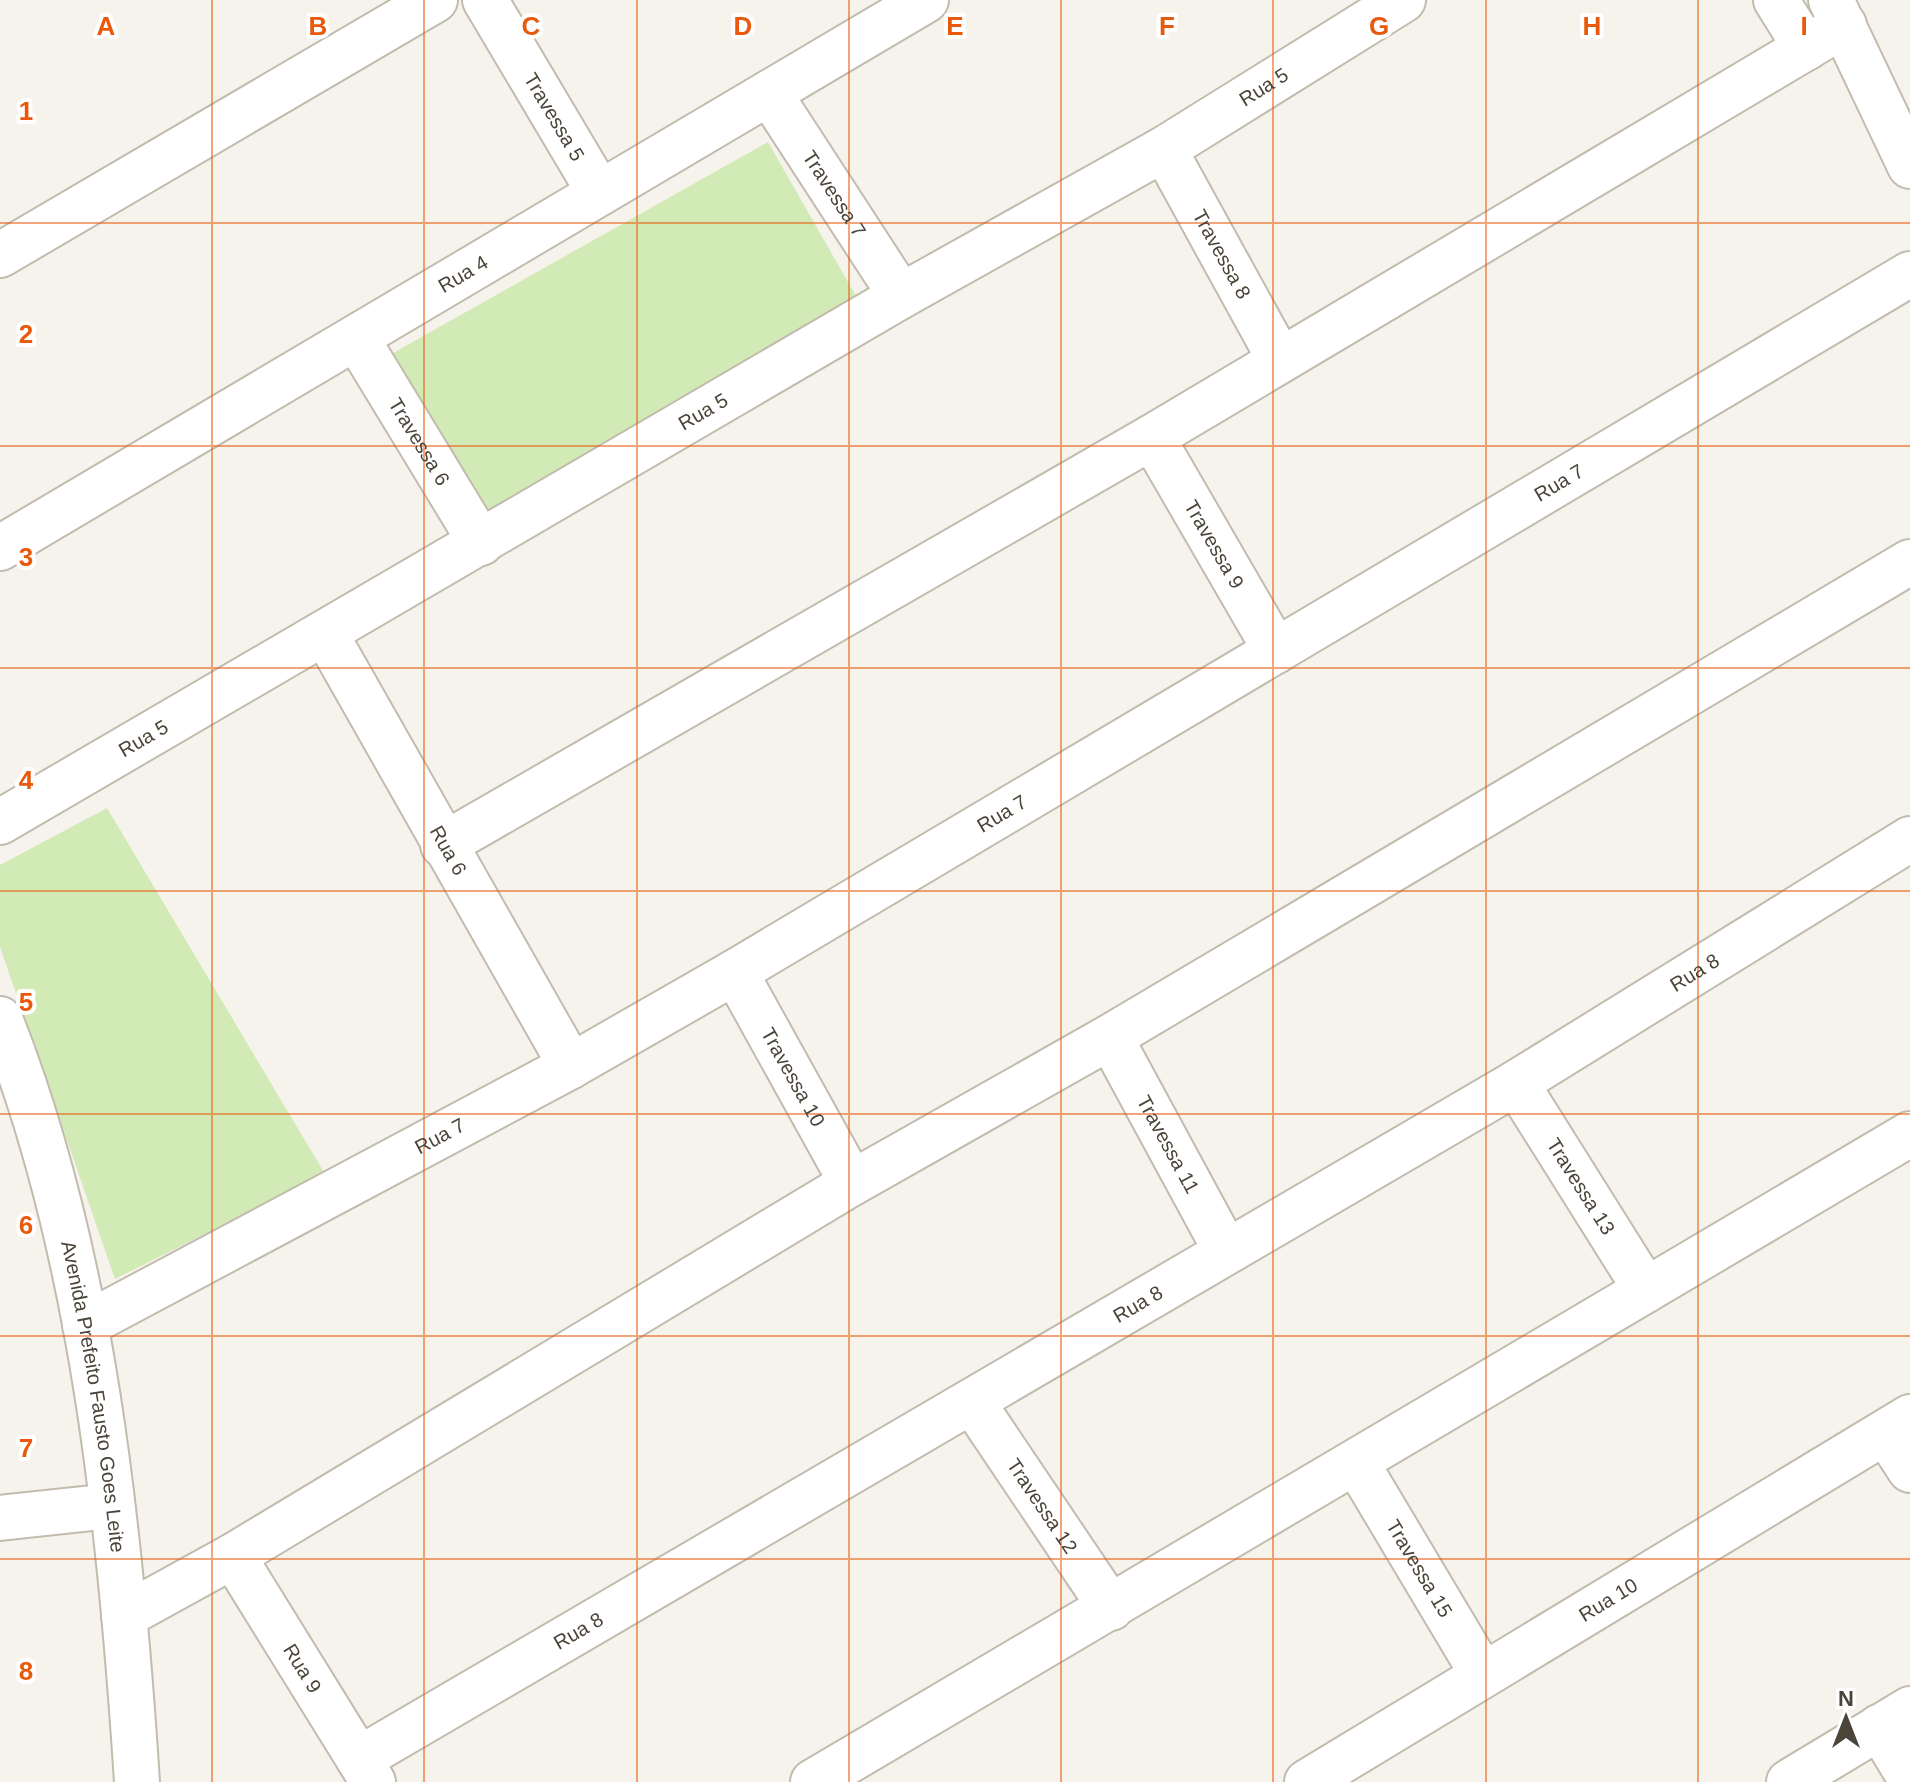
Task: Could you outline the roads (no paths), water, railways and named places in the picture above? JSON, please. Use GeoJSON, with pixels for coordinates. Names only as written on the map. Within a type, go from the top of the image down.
{"type":"FeatureCollection","features":[{"type":"Feature","properties":{"kind":"street"},"geometry":{"type":"LineString","coordinates":[[0,255],[435,0]]}},
{"type":"Feature","properties":{"kind":"street","name":"Travessa 5"},"geometry":{"type":"LineString","coordinates":[[485,0],[599,192]]}},
{"type":"Feature","properties":{"kind":"street","name":"Rua 4"},"geometry":{"type":"LineString","coordinates":[[0,548],[926,0]]}},
{"type":"Feature","properties":{"kind":"street","name":"Rua 5"},"geometry":{"type":"LineString","coordinates":[[0,822],[901,296],[1164,149],[1403,0]]}},
{"type":"Feature","properties":{"kind":"street"},"geometry":{"type":"LineString","coordinates":[[1776,0],[1806,48]]}},
{"type":"Feature","properties":{"kind":"street"},"geometry":{"type":"LineString","coordinates":[[443,845],[1152,437],[1806,48],[1838,12],[1910,166]]}},
{"type":"Feature","properties":{"kind":"street","name":"Travessa 7"},"geometry":{"type":"LineString","coordinates":[[769,93],[901,296]]}},
{"type":"Feature","properties":{"kind":"street","name":"Travessa 8"},"geometry":{"type":"LineString","coordinates":[[1164,149],[1280,360]]}},
{"type":"Feature","properties":{"kind":"street","name":"Rua 7"},"geometry":{"type":"LineString","coordinates":[[85,1325],[571,1066],[735,972],[1909,278]]}},
{"type":"Feature","properties":{"kind":"street","name":"Travessa 6"},"geometry":{"type":"LineString","coordinates":[[357,339],[481,543]]}},
{"type":"Feature","properties":{"kind":"street","name":"Travessa 9"},"geometry":{"type":"LineString","coordinates":[[1152,437],[1276,651]]}},
{"type":"Feature","properties":{"kind":"street"},"geometry":{"type":"LineString","coordinates":[[124,1616],[233,1556],[852,1183],[1110,1037],[1910,562]]}},
{"type":"Feature","properties":{"kind":"street","name":"Rua 6"},"geometry":{"type":"LineString","coordinates":[[325,633],[571,1066]]}},
{"type":"Feature","properties":{"kind":"street","name":"Rua 8"},"geometry":{"type":"LineString","coordinates":[[366,1770],[1226,1251],[1516,1083],[1910,839]]}},
{"type":"Feature","properties":{"kind":"street","name":"Travessa 10"},"geometry":{"type":"LineString","coordinates":[[735,972],[852,1183]]}},
{"type":"Feature","properties":{"kind":"street","name":"Avenida Prefeito Fausto Goes Leite"},"geometry":{"type":"LineString","coordinates":[[0,1019],[27,1090],[85,1325],[124,1616],[137,1782]]}},
{"type":"Feature","properties":{"kind":"street","name":"Travessa 11"},"geometry":{"type":"LineString","coordinates":[[1110,1037],[1226,1251]]}},
{"type":"Feature","properties":{"kind":"street","name":"Travessa 13"},"geometry":{"type":"LineString","coordinates":[[1516,1083],[1646,1290]]}},
{"type":"Feature","properties":{"kind":"street"},"geometry":{"type":"LineString","coordinates":[[827,1778],[1910,1134]]}},
{"type":"Feature","properties":{"kind":"street","name":"Travessa 12"},"geometry":{"type":"LineString","coordinates":[[973,1403],[1111,1608]]}},
{"type":"Feature","properties":{"kind":"street"},"geometry":{"type":"LineString","coordinates":[[1898,1425],[1910,1470]]}},
{"type":"Feature","properties":{"kind":"street","name":"Rua 10"},"geometry":{"type":"LineString","coordinates":[[1307,1782],[1898,1425]]}},
{"type":"Feature","properties":{"kind":"street","name":"Travessa 15"},"geometry":{"type":"LineString","coordinates":[[1356,1462],[1483,1675]]}},
{"type":"Feature","properties":{"kind":"street"},"geometry":{"type":"LineString","coordinates":[[0,1518],[111,1506]]}},
{"type":"Feature","properties":{"kind":"street","name":"Rua 9"},"geometry":{"type":"LineString","coordinates":[[233,1556],[366,1770]]}},
{"type":"Feature","properties":{"kind":"street"},"geometry":{"type":"LineString","coordinates":[[1789,1782],[1894,1718],[1910,1778]]}}]}
